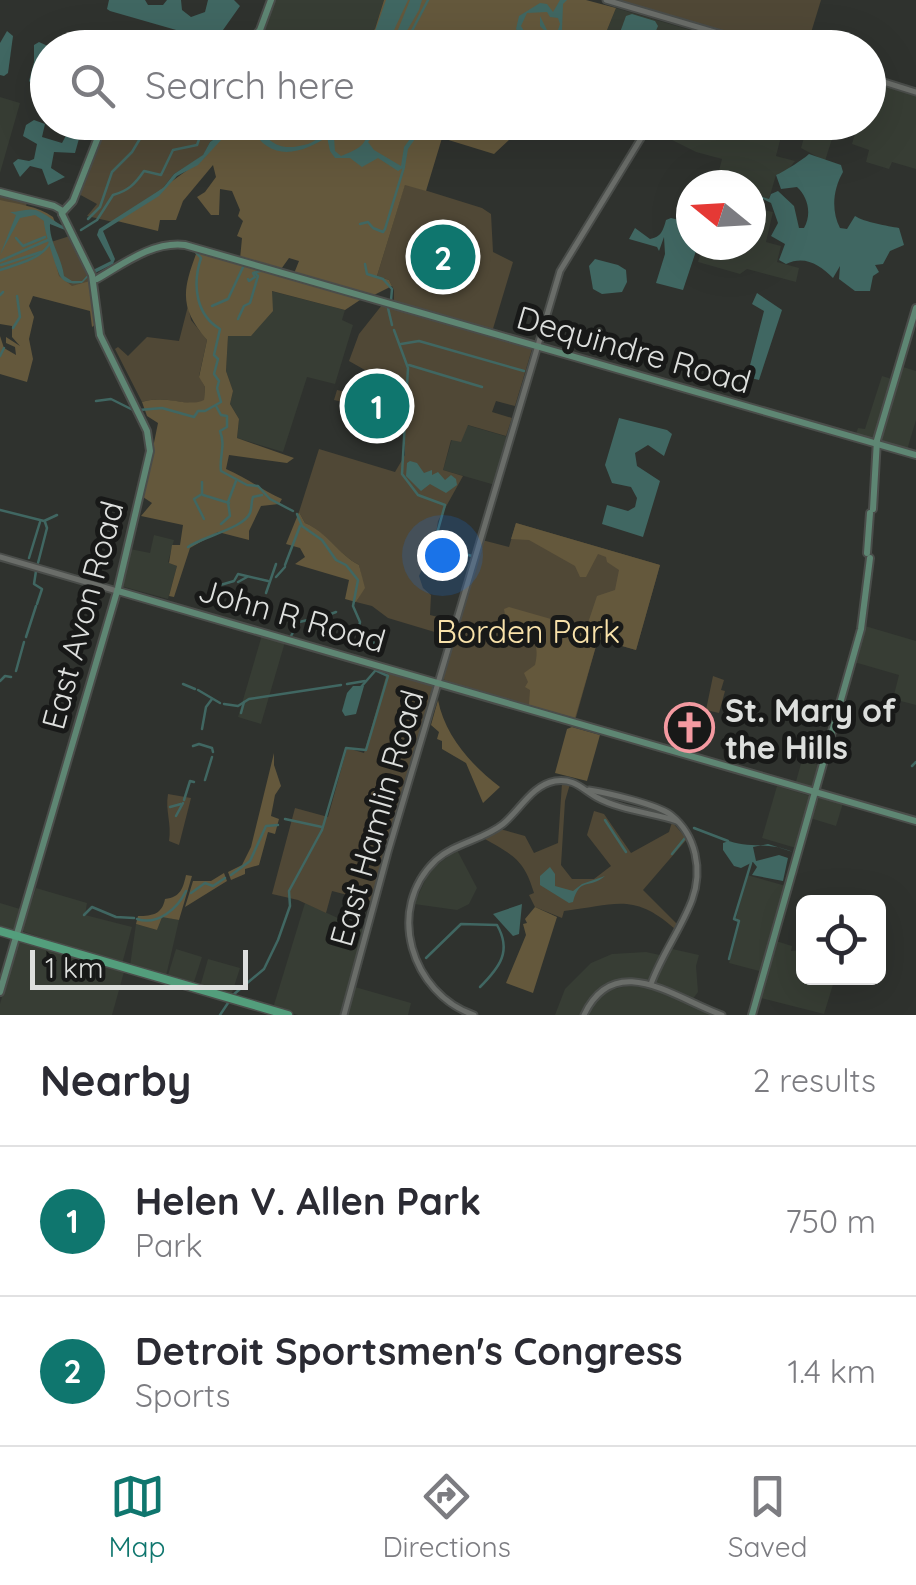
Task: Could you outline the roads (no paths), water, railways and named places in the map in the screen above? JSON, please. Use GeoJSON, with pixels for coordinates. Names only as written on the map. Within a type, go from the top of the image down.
{"type":"FeatureCollection","features":[{"type":"Feature","properties":{"kind":"main road"},"geometry":{"type":"LineString","coordinates":[[260,30],[271,0]]}},
{"type":"Feature","properties":{"kind":"main road"},"geometry":{"type":"LineString","coordinates":[[0,192],[60,212],[74,197],[97,140]]}},
{"type":"Feature","properties":{"kind":"main road","name":"East Avon Road"},"geometry":{"type":"LineString","coordinates":[[0,992],[118,591],[150,444],[100,335],[93,277],[60,212]]}},
{"type":"Feature","properties":{"kind":"main road","name":"Dequindre Road"},"geometry":{"type":"LineString","coordinates":[[93,277],[152,250],[176,244],[916,456]]}},
{"type":"Feature","properties":{"kind":"main road"},"geometry":{"type":"LineString","coordinates":[[752,1015],[864,608],[876,444],[916,308]]}},
{"type":"Feature","properties":{"kind":"main road","name":"John R Road"},"geometry":{"type":"LineString","coordinates":[[118,591],[916,821]]}},
{"type":"Feature","properties":{"kind":"main road"},"geometry":{"type":"LineString","coordinates":[[0,931],[288,1015]]}},
{"type":"Feature","properties":{"kind":"street"},"geometry":{"type":"LineString","coordinates":[[606,0],[710,30]]}},
{"type":"Feature","properties":{"kind":"street"},"geometry":{"type":"LineString","coordinates":[[886,83],[916,92]]}},
{"type":"Feature","properties":{"kind":"street","name":"East Hamlin Road"},"geometry":{"type":"LineString","coordinates":[[344,1015],[564,260],[640,140]]}},
{"type":"Feature","properties":{"kind":"street","name":"John R Road"},"geometry":{"type":"LineString","coordinates":[[0,557],[118,591]]}},
{"type":"Feature","properties":{"kind":"street"},"geometry":{"type":"LineString","coordinates":[[474,1015],[436,993],[415,960],[410,918],[422,878],[443,855],[501,825],[542,786],[563,781],[589,790],[596,797],[676,821],[694,850],[696,884],[689,907],[661,956],[651,984]]}},
{"type":"Feature","properties":{"kind":"street"},"geometry":{"type":"LineString","coordinates":[[584,1015],[594,999],[614,984],[631,981],[651,984],[722,1015]]}},
{"type":"Feature","properties":{"kind":"water"},"geometry":{"type":"Polygon","coordinates":[[[109,0],[145,0],[148,5],[163,5],[167,0],[181,0],[182,10],[191,17],[205,12],[208,0],[234,0],[240,6],[223,30],[176,30],[107,9],[109,0]]]}},
{"type":"Feature","properties":{"kind":"water"},"geometry":{"type":"Polygon","coordinates":[[[386,0],[408,0],[394,30],[375,30],[386,0]]]}},
{"type":"Feature","properties":{"kind":"water"},"geometry":{"type":"Polygon","coordinates":[[[410,0],[422,0],[407,30],[398,30],[410,0]]]}},
{"type":"Feature","properties":{"kind":"water"},"geometry":{"type":"Polygon","coordinates":[[[560,0],[567,0],[563,4],[562,30],[558,30],[558,18],[547,12],[527,13],[521,26],[523,30],[516,29],[519,16],[540,3],[547,4],[553,12],[560,0]]]}},
{"type":"Feature","properties":{"kind":"water"},"geometry":{"type":"Polygon","coordinates":[[[626,16],[655,21],[658,26],[656,30],[621,30],[626,16]]]}},
{"type":"Feature","properties":{"kind":"water"},"geometry":{"type":"Polygon","coordinates":[[[7,31],[13,36],[8,73],[4,76],[0,75],[0,43],[7,31]]]}},
{"type":"Feature","properties":{"kind":"water"},"geometry":{"type":"Polygon","coordinates":[[[30,122],[30,140],[23,136],[30,122]]]}},
{"type":"Feature","properties":{"kind":"water"},"geometry":{"type":"Polygon","coordinates":[[[30,140],[79,140],[75,153],[54,152],[51,168],[65,177],[48,185],[42,169],[30,166],[20,177],[13,163],[34,159],[37,144],[30,140]]]}},
{"type":"Feature","properties":{"kind":"water"},"geometry":{"type":"Polygon","coordinates":[[[221,140],[198,165],[177,176],[159,196],[103,231],[115,259],[113,264],[82,283],[70,283],[60,276],[44,221],[35,215],[20,218],[0,255],[16,215],[10,212],[36,210],[65,227],[50,224],[53,243],[64,276],[82,281],[91,271],[111,261],[97,235],[99,229],[163,188],[174,174],[203,155],[210,142],[221,140]]]}},
{"type":"Feature","properties":{"kind":"water"},"geometry":{"type":"Polygon","coordinates":[[[261,140],[289,147],[322,140],[282,152],[261,140]]]}},
{"type":"Feature","properties":{"kind":"water"},"geometry":{"type":"Polygon","coordinates":[[[328,140],[334,140],[335,151],[341,156],[370,140],[374,150],[401,166],[404,147],[414,140],[405,167],[398,171],[378,158],[362,167],[350,158],[335,158],[328,140]]]}},
{"type":"Feature","properties":{"kind":"water"},"geometry":{"type":"Polygon","coordinates":[[[809,154],[841,165],[843,172],[834,200],[840,228],[847,229],[855,216],[899,228],[904,245],[890,251],[883,264],[875,265],[879,272],[873,276],[870,291],[855,291],[839,279],[840,266],[833,278],[812,263],[786,264],[779,260],[785,244],[771,236],[778,223],[766,198],[778,191],[794,206],[799,228],[804,228],[808,206],[804,196],[797,187],[781,189],[776,175],[809,154]]]}},
{"type":"Feature","properties":{"kind":"water"},"geometry":{"type":"Polygon","coordinates":[[[676,219],[676,260],[693,260],[683,290],[656,283],[665,254],[664,237],[659,251],[629,239],[635,228],[650,239],[657,237],[666,220],[676,219]]]}},
{"type":"Feature","properties":{"kind":"water"},"geometry":{"type":"Polygon","coordinates":[[[595,259],[626,270],[627,282],[622,292],[602,294],[593,289],[589,266],[595,259]]]}},
{"type":"Feature","properties":{"kind":"water"},"geometry":{"type":"Polygon","coordinates":[[[757,293],[782,310],[759,380],[747,377],[764,311],[752,304],[757,293]]]}},
{"type":"Feature","properties":{"kind":"water"},"geometry":{"type":"Polygon","coordinates":[[[619,418],[672,434],[664,456],[648,445],[635,453],[637,466],[660,481],[643,537],[602,524],[607,505],[628,511],[635,507],[637,498],[631,487],[612,483],[605,465],[619,418]]]}},
{"type":"Feature","properties":{"kind":"water"},"geometry":{"type":"Polygon","coordinates":[[[410,461],[417,463],[424,473],[438,472],[445,480],[451,475],[457,485],[446,493],[430,484],[421,491],[406,476],[410,461]]]}},
{"type":"Feature","properties":{"kind":"water"},"geometry":{"type":"Polygon","coordinates":[[[353,686],[364,686],[356,714],[345,716],[342,711],[353,686]]]}},
{"type":"Feature","properties":{"kind":"water"},"geometry":{"type":"Polygon","coordinates":[[[723,843],[761,845],[753,847],[756,861],[779,855],[788,858],[783,881],[752,875],[757,867],[753,862],[741,868],[734,866],[723,850],[723,843]]]}},
{"type":"Feature","properties":{"kind":"water"},"geometry":{"type":"Polygon","coordinates":[[[550,867],[555,874],[555,886],[573,891],[582,884],[605,876],[582,886],[569,903],[540,885],[540,876],[550,867]]]}},
{"type":"Feature","properties":{"kind":"water"},"geometry":{"type":"Polygon","coordinates":[[[522,904],[519,934],[513,936],[493,914],[522,904]]]}},
{"type":"Feature","properties":{"kind":"waterway"},"geometry":{"type":"LineString","coordinates":[[412,30],[428,0]]}},
{"type":"Feature","properties":{"kind":"waterway"},"geometry":{"type":"LineString","coordinates":[[88,219],[100,207],[112,172],[139,140]]}},
{"type":"Feature","properties":{"kind":"waterway"},"geometry":{"type":"LineString","coordinates":[[81,230],[97,220],[113,195],[131,186],[144,171],[161,175],[173,150],[197,145],[199,140]]}},
{"type":"Feature","properties":{"kind":"waterway"},"geometry":{"type":"LineString","coordinates":[[360,224],[368,222],[383,232],[404,167]]}},
{"type":"Feature","properties":{"kind":"waterway"},"geometry":{"type":"LineString","coordinates":[[16,238],[23,246],[45,237]]}},
{"type":"Feature","properties":{"kind":"waterway"},"geometry":{"type":"LineString","coordinates":[[0,261],[48,240]]}},
{"type":"Feature","properties":{"kind":"waterway"},"geometry":{"type":"LineString","coordinates":[[0,270],[35,257],[50,243]]}},
{"type":"Feature","properties":{"kind":"waterway"},"geometry":{"type":"LineString","coordinates":[[139,410],[162,408],[194,417],[198,411],[221,402],[219,381],[214,374],[220,329],[201,308],[197,279],[201,258],[195,251]]}},
{"type":"Feature","properties":{"kind":"waterway"},"geometry":{"type":"LineString","coordinates":[[1,265],[41,252]]}},
{"type":"Feature","properties":{"kind":"waterway"},"geometry":{"type":"LineString","coordinates":[[365,264],[367,274],[383,279],[392,289],[391,300]]}},
{"type":"Feature","properties":{"kind":"waterway"},"geometry":{"type":"LineString","coordinates":[[212,306],[228,299],[244,265]]}},
{"type":"Feature","properties":{"kind":"waterway"},"geometry":{"type":"LineString","coordinates":[[248,279],[260,271]]}},
{"type":"Feature","properties":{"kind":"waterway"},"geometry":{"type":"LineString","coordinates":[[238,319],[250,303],[258,276],[255,273]]}},
{"type":"Feature","properties":{"kind":"waterway"},"geometry":{"type":"LineString","coordinates":[[0,295],[3,292]]}},
{"type":"Feature","properties":{"kind":"waterway"},"geometry":{"type":"LineString","coordinates":[[13,328],[20,317],[17,296]]}},
{"type":"Feature","properties":{"kind":"waterway"},"geometry":{"type":"LineString","coordinates":[[388,308],[392,325]]}},
{"type":"Feature","properties":{"kind":"waterway"},"geometry":{"type":"LineString","coordinates":[[394,330],[408,368],[402,474],[418,495],[445,505],[436,537],[440,547],[472,556]]}},
{"type":"Feature","properties":{"kind":"waterway"},"geometry":{"type":"LineString","coordinates":[[401,344],[419,341],[524,371]]}},
{"type":"Feature","properties":{"kind":"waterway"},"geometry":{"type":"LineString","coordinates":[[0,356],[4,348]]}},
{"type":"Feature","properties":{"kind":"waterway"},"geometry":{"type":"LineString","coordinates":[[409,365],[482,387]]}},
{"type":"Feature","properties":{"kind":"waterway"},"geometry":{"type":"LineString","coordinates":[[96,401],[111,399],[133,410]]}},
{"type":"Feature","properties":{"kind":"waterway"},"geometry":{"type":"LineString","coordinates":[[216,406],[221,415],[227,416],[227,427],[220,431],[221,471],[247,485],[258,486],[270,499],[293,511]]}},
{"type":"Feature","properties":{"kind":"waterway"},"geometry":{"type":"LineString","coordinates":[[221,524],[230,516],[228,502],[236,481]]}},
{"type":"Feature","properties":{"kind":"waterway"},"geometry":{"type":"LineString","coordinates":[[202,482],[202,494],[194,499],[204,519]]}},
{"type":"Feature","properties":{"kind":"waterway"},"geometry":{"type":"LineString","coordinates":[[203,495],[229,503]]}},
{"type":"Feature","properties":{"kind":"waterway"},"geometry":{"type":"LineString","coordinates":[[188,547],[240,523],[250,513],[253,497],[262,495]]}},
{"type":"Feature","properties":{"kind":"waterway"},"geometry":{"type":"LineString","coordinates":[[0,510],[44,521],[57,515]]}},
{"type":"Feature","properties":{"kind":"waterway"},"geometry":{"type":"LineString","coordinates":[[297,514],[302,526],[322,540],[358,580],[353,606],[359,627],[381,650]]}},
{"type":"Feature","properties":{"kind":"waterway"},"geometry":{"type":"LineString","coordinates":[[29,558],[40,522]]}},
{"type":"Feature","properties":{"kind":"waterway"},"geometry":{"type":"LineString","coordinates":[[38,563],[45,522]]}},
{"type":"Feature","properties":{"kind":"waterway"},"geometry":{"type":"LineString","coordinates":[[285,565],[300,526]]}},
{"type":"Feature","properties":{"kind":"waterway"},"geometry":{"type":"LineString","coordinates":[[266,593],[276,564]]}},
{"type":"Feature","properties":{"kind":"waterway"},"geometry":{"type":"LineString","coordinates":[[276,577],[285,567]]}},
{"type":"Feature","properties":{"kind":"waterway"},"geometry":{"type":"LineString","coordinates":[[36,571],[34,584],[42,589],[37,604]]}},
{"type":"Feature","properties":{"kind":"waterway"},"geometry":{"type":"LineString","coordinates":[[217,586],[234,581],[238,574],[268,581]]}},
{"type":"Feature","properties":{"kind":"waterway"},"geometry":{"type":"LineString","coordinates":[[238,582],[247,577]]}},
{"type":"Feature","properties":{"kind":"waterway"},"geometry":{"type":"LineString","coordinates":[[26,637],[36,606]]}},
{"type":"Feature","properties":{"kind":"waterway"},"geometry":{"type":"LineString","coordinates":[[328,615],[336,612]]}},
{"type":"Feature","properties":{"kind":"waterway"},"geometry":{"type":"LineString","coordinates":[[291,636],[299,622],[322,617]]}},
{"type":"Feature","properties":{"kind":"waterway"},"geometry":{"type":"LineString","coordinates":[[16,671],[24,642]]}},
{"type":"Feature","properties":{"kind":"waterway"},"geometry":{"type":"LineString","coordinates":[[233,995],[264,969],[278,940],[290,906],[289,891],[322,830],[346,748],[366,750],[388,676],[375,670]]}},
{"type":"Feature","properties":{"kind":"waterway"},"geometry":{"type":"LineString","coordinates":[[361,687],[375,671]]}},
{"type":"Feature","properties":{"kind":"waterway"},"geometry":{"type":"LineString","coordinates":[[0,681],[11,677]]}},
{"type":"Feature","properties":{"kind":"waterway"},"geometry":{"type":"LineString","coordinates":[[347,684],[365,681]]}},
{"type":"Feature","properties":{"kind":"waterway"},"geometry":{"type":"LineString","coordinates":[[183,684],[195,689]]}},
{"type":"Feature","properties":{"kind":"waterway"},"geometry":{"type":"LineString","coordinates":[[224,704],[238,706],[249,699],[341,685]]}},
{"type":"Feature","properties":{"kind":"waterway"},"geometry":{"type":"LineString","coordinates":[[198,690],[220,703]]}},
{"type":"Feature","properties":{"kind":"waterway"},"geometry":{"type":"LineString","coordinates":[[202,729],[206,707],[212,699]]}},
{"type":"Feature","properties":{"kind":"waterway"},"geometry":{"type":"LineString","coordinates":[[241,713],[244,702]]}},
{"type":"Feature","properties":{"kind":"waterway"},"geometry":{"type":"LineString","coordinates":[[193,746],[199,744],[213,752]]}},
{"type":"Feature","properties":{"kind":"waterway"},"geometry":{"type":"LineString","coordinates":[[205,780],[212,757]]}},
{"type":"Feature","properties":{"kind":"waterway"},"geometry":{"type":"LineString","coordinates":[[912,766],[916,762]]}},
{"type":"Feature","properties":{"kind":"waterway"},"geometry":{"type":"LineString","coordinates":[[184,800],[190,781],[194,782]]}},
{"type":"Feature","properties":{"kind":"waterway"},"geometry":{"type":"LineString","coordinates":[[176,816],[183,803]]}},
{"type":"Feature","properties":{"kind":"waterway"},"geometry":{"type":"LineString","coordinates":[[170,807],[181,804]]}},
{"type":"Feature","properties":{"kind":"waterway"},"geometry":{"type":"LineString","coordinates":[[285,819],[322,827]]}},
{"type":"Feature","properties":{"kind":"waterway"},"geometry":{"type":"LineString","coordinates":[[605,820],[626,852]]}},
{"type":"Feature","properties":{"kind":"waterway"},"geometry":{"type":"LineString","coordinates":[[231,875],[250,861],[266,826],[278,825]]}},
{"type":"Feature","properties":{"kind":"waterway"},"geometry":{"type":"LineString","coordinates":[[694,828],[728,841]]}},
{"type":"Feature","properties":{"kind":"waterway"},"geometry":{"type":"LineString","coordinates":[[672,854],[685,838]]}},
{"type":"Feature","properties":{"kind":"waterway"},"geometry":{"type":"LineString","coordinates":[[729,959],[739,921],[734,919],[751,863]]}},
{"type":"Feature","properties":{"kind":"waterway"},"geometry":{"type":"LineString","coordinates":[[191,893],[205,883],[213,886],[225,878]]}},
{"type":"Feature","properties":{"kind":"waterway"},"geometry":{"type":"LineString","coordinates":[[137,919],[160,918],[178,904],[186,891]]}},
{"type":"Feature","properties":{"kind":"waterway"},"geometry":{"type":"LineString","coordinates":[[84,915],[92,907],[116,917],[134,918]]}},
{"type":"Feature","properties":{"kind":"waterway"},"geometry":{"type":"LineString","coordinates":[[426,958],[461,924],[497,925],[503,943],[502,958],[480,987]]}},
{"type":"Feature","properties":{"kind":"waterway"},"geometry":{"type":"LineString","coordinates":[[220,1015],[228,1003]]}},
{"type":"Feature","properties":{"kind":"place","name":"Detroit Sportsmen's Congress"},"geometry":{"type":"Point","coordinates":[443,257]}},
{"type":"Feature","properties":{"kind":"place","name":"Helen V. Allen Park"},"geometry":{"type":"Point","coordinates":[377,406]}},
{"type":"Feature","properties":{"kind":"place","name":"St. Mary of the Hills"},"geometry":{"type":"Point","coordinates":[690,728]}},
{"type":"Feature","properties":{"kind":"park label","name":"Borden Park"},"geometry":{"type":"Point","coordinates":[528,631]}}]}
